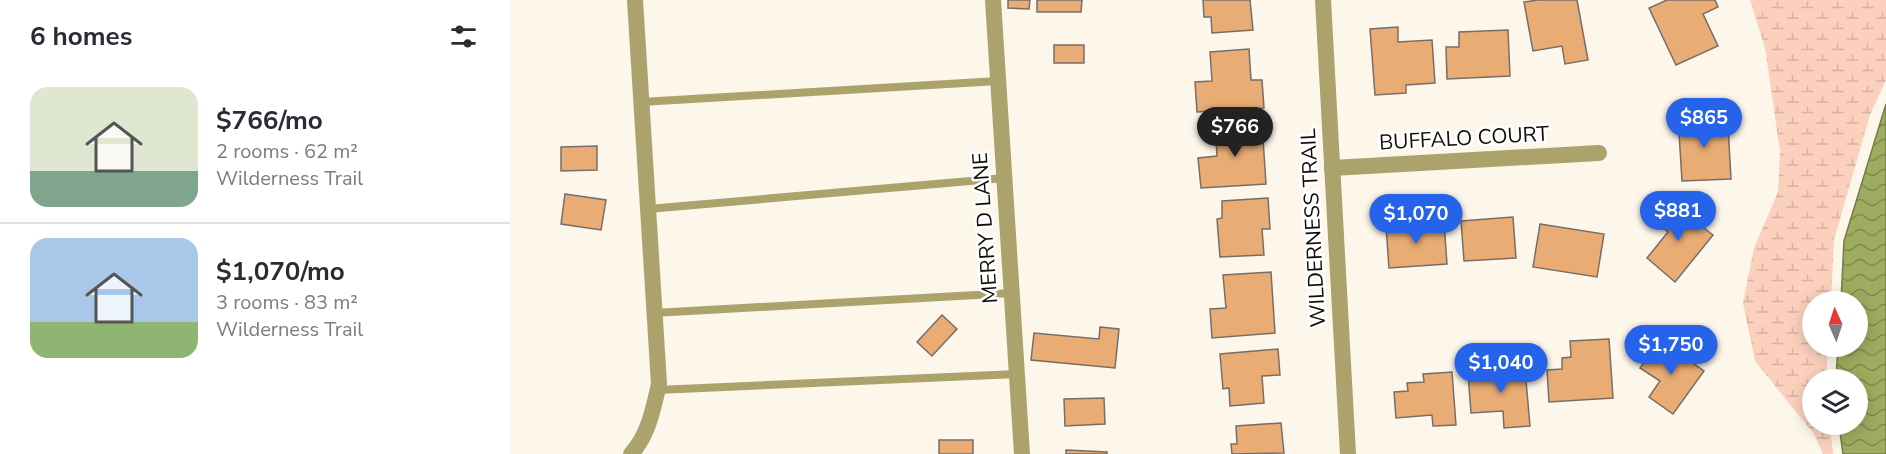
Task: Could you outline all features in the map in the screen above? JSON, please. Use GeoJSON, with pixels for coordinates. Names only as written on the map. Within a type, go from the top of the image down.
{"type":"FeatureCollection","features":[{"type":"Feature","properties":{"kind":"street"},"geometry":{"type":"LineString","coordinates":[[635,0],[657,390],[650,421],[638,450]]}},
{"type":"Feature","properties":{"kind":"street","name":"MERRY D LANE"},"geometry":{"type":"LineString","coordinates":[[993,0],[1022,454]]}},
{"type":"Feature","properties":{"kind":"street","name":"WILDERNESS TRAIL"},"geometry":{"type":"LineString","coordinates":[[1323,0],[1348,454]]}},
{"type":"Feature","properties":{"kind":"street","name":"BUFFALO COURT"},"geometry":{"type":"LineString","coordinates":[[1332,168],[1599,153]]}},
{"type":"Feature","properties":{"kind":"lane"},"geometry":{"type":"LineString","coordinates":[[641,102],[998,81]]}},
{"type":"Feature","properties":{"kind":"lane"},"geometry":{"type":"LineString","coordinates":[[648,209],[1005,178]]}},
{"type":"Feature","properties":{"kind":"lane"},"geometry":{"type":"LineString","coordinates":[[654,313],[1012,293]]}},
{"type":"Feature","properties":{"kind":"lane"},"geometry":{"type":"LineString","coordinates":[[657,390],[1017,374]]}},
{"type":"Feature","properties":{"kind":"green space"},"geometry":{"type":"Polygon","coordinates":[[[1750,0],[1886,0],[1886,80],[1870,115],[1834,240],[1831,291],[1802,291],[1802,357],[1827,357],[1827,369],[1802,369],[1802,419],[1755,361],[1743,303],[1754,248],[1778,192],[1780,151],[1765,48],[1750,0]]]}},
{"type":"Feature","properties":{"kind":"green space"},"geometry":{"type":"Polygon","coordinates":[[[1814,435],[1831,435],[1833,454],[1823,454],[1814,435]]]}},
{"type":"Feature","properties":{"kind":"water"},"geometry":{"type":"Polygon","coordinates":[[[1886,104],[1886,454],[1843,454],[1840,435],[1868,435],[1868,369],[1837,369],[1837,357],[1868,357],[1868,291],[1842,291],[1844,241],[1886,104]]]}},
{"type":"Feature","properties":{"kind":"building"},"geometry":{"type":"Polygon","coordinates":[[[1008,0],[1030,0],[1029,9],[1008,8],[1008,0]]]}},
{"type":"Feature","properties":{"kind":"building"},"geometry":{"type":"Polygon","coordinates":[[[1037,0],[1082,0],[1081,12],[1037,12],[1037,0]]]}},
{"type":"Feature","properties":{"kind":"building"},"geometry":{"type":"Polygon","coordinates":[[[1203,0],[1250,0],[1253,30],[1212,33],[1211,17],[1204,17],[1203,0]]]}},
{"type":"Feature","properties":{"kind":"building"},"geometry":{"type":"Polygon","coordinates":[[[1577,0],[1588,60],[1565,64],[1562,46],[1533,51],[1524,2],[1577,0]]]}},
{"type":"Feature","properties":{"kind":"building"},"geometry":{"type":"Polygon","coordinates":[[[1667,0],[1715,0],[1718,7],[1703,14],[1718,46],[1676,65],[1649,8],[1667,0]]]}},
{"type":"Feature","properties":{"kind":"building"},"geometry":{"type":"Polygon","coordinates":[[[1398,27],[1398,42],[1432,40],[1435,83],[1406,85],[1406,93],[1375,95],[1370,29],[1398,27]]]}},
{"type":"Feature","properties":{"kind":"building"},"geometry":{"type":"Polygon","coordinates":[[[1508,30],[1510,76],[1447,79],[1446,47],[1459,47],[1459,32],[1508,30]]]}},
{"type":"Feature","properties":{"kind":"building"},"geometry":{"type":"Polygon","coordinates":[[[1054,45],[1084,45],[1084,63],[1054,63],[1054,45]]]}},
{"type":"Feature","properties":{"kind":"building"},"geometry":{"type":"Polygon","coordinates":[[[1249,49],[1251,80],[1262,80],[1264,108],[1197,112],[1195,82],[1212,81],[1210,52],[1249,49]]]}},
{"type":"Feature","properties":{"kind":"building"},"geometry":{"type":"Polygon","coordinates":[[[1715,114],[1715,126],[1728,125],[1731,179],[1682,181],[1678,116],[1715,114]]]}},
{"type":"Feature","properties":{"kind":"building"},"geometry":{"type":"Polygon","coordinates":[[[1262,123],[1266,184],[1201,188],[1198,158],[1217,156],[1215,125],[1262,123]]]}},
{"type":"Feature","properties":{"kind":"building"},"geometry":{"type":"Polygon","coordinates":[[[597,146],[597,170],[561,171],[561,147],[597,146]]]}},
{"type":"Feature","properties":{"kind":"building"},"geometry":{"type":"Polygon","coordinates":[[[565,194],[606,200],[601,230],[561,224],[565,194]]]}},
{"type":"Feature","properties":{"kind":"building"},"geometry":{"type":"Polygon","coordinates":[[[1268,198],[1270,229],[1262,229],[1264,255],[1220,257],[1217,219],[1222,218],[1222,201],[1268,198]]]}},
{"type":"Feature","properties":{"kind":"building"},"geometry":{"type":"Polygon","coordinates":[[[1670,201],[1713,235],[1675,282],[1647,258],[1668,232],[1654,221],[1670,201]]]}},
{"type":"Feature","properties":{"kind":"building"},"geometry":{"type":"Polygon","coordinates":[[[1513,217],[1516,258],[1464,261],[1461,221],[1513,217]]]}},
{"type":"Feature","properties":{"kind":"building"},"geometry":{"type":"Polygon","coordinates":[[[1444,222],[1447,264],[1389,268],[1386,226],[1444,222]]]}},
{"type":"Feature","properties":{"kind":"building"},"geometry":{"type":"Polygon","coordinates":[[[1540,224],[1604,234],[1597,277],[1533,267],[1540,224]]]}},
{"type":"Feature","properties":{"kind":"building"},"geometry":{"type":"Polygon","coordinates":[[[1271,272],[1275,333],[1212,338],[1210,309],[1226,308],[1223,275],[1271,272]]]}},
{"type":"Feature","properties":{"kind":"building"},"geometry":{"type":"Polygon","coordinates":[[[942,315],[957,329],[932,356],[917,342],[942,315]]]}},
{"type":"Feature","properties":{"kind":"building"},"geometry":{"type":"Polygon","coordinates":[[[1100,327],[1119,329],[1115,368],[1031,360],[1034,333],[1099,339],[1100,327]]]}},
{"type":"Feature","properties":{"kind":"building"},"geometry":{"type":"Polygon","coordinates":[[[1609,339],[1613,398],[1549,402],[1547,370],[1562,369],[1562,358],[1571,357],[1570,341],[1609,339]]]}},
{"type":"Feature","properties":{"kind":"building"},"geometry":{"type":"Polygon","coordinates":[[[1660,340],[1704,371],[1673,414],[1649,397],[1660,381],[1640,368],[1660,340]]]}},
{"type":"Feature","properties":{"kind":"building"},"geometry":{"type":"Polygon","coordinates":[[[1278,349],[1280,375],[1262,376],[1264,403],[1230,406],[1229,388],[1223,389],[1220,354],[1278,349]]]}},
{"type":"Feature","properties":{"kind":"building"},"geometry":{"type":"Polygon","coordinates":[[[1504,361],[1504,371],[1525,369],[1530,426],[1504,428],[1503,411],[1471,413],[1468,373],[1489,371],[1488,362],[1504,361]]]}},
{"type":"Feature","properties":{"kind":"building"},"geometry":{"type":"Polygon","coordinates":[[[1452,372],[1456,425],[1433,426],[1432,415],[1396,418],[1394,392],[1408,391],[1407,383],[1424,382],[1423,374],[1452,372]]]}},
{"type":"Feature","properties":{"kind":"building"},"geometry":{"type":"Polygon","coordinates":[[[1104,398],[1105,424],[1065,426],[1064,399],[1104,398]]]}},
{"type":"Feature","properties":{"kind":"building"},"geometry":{"type":"Polygon","coordinates":[[[1281,423],[1284,453],[1232,454],[1231,444],[1237,444],[1236,426],[1281,423]]]}},
{"type":"Feature","properties":{"kind":"building"},"geometry":{"type":"Polygon","coordinates":[[[939,440],[973,440],[973,454],[939,454],[939,440]]]}},
{"type":"Feature","properties":{"kind":"building"},"geometry":{"type":"Polygon","coordinates":[[[1066,450],[1107,452],[1107,454],[1066,454],[1066,450]]]}}]}
